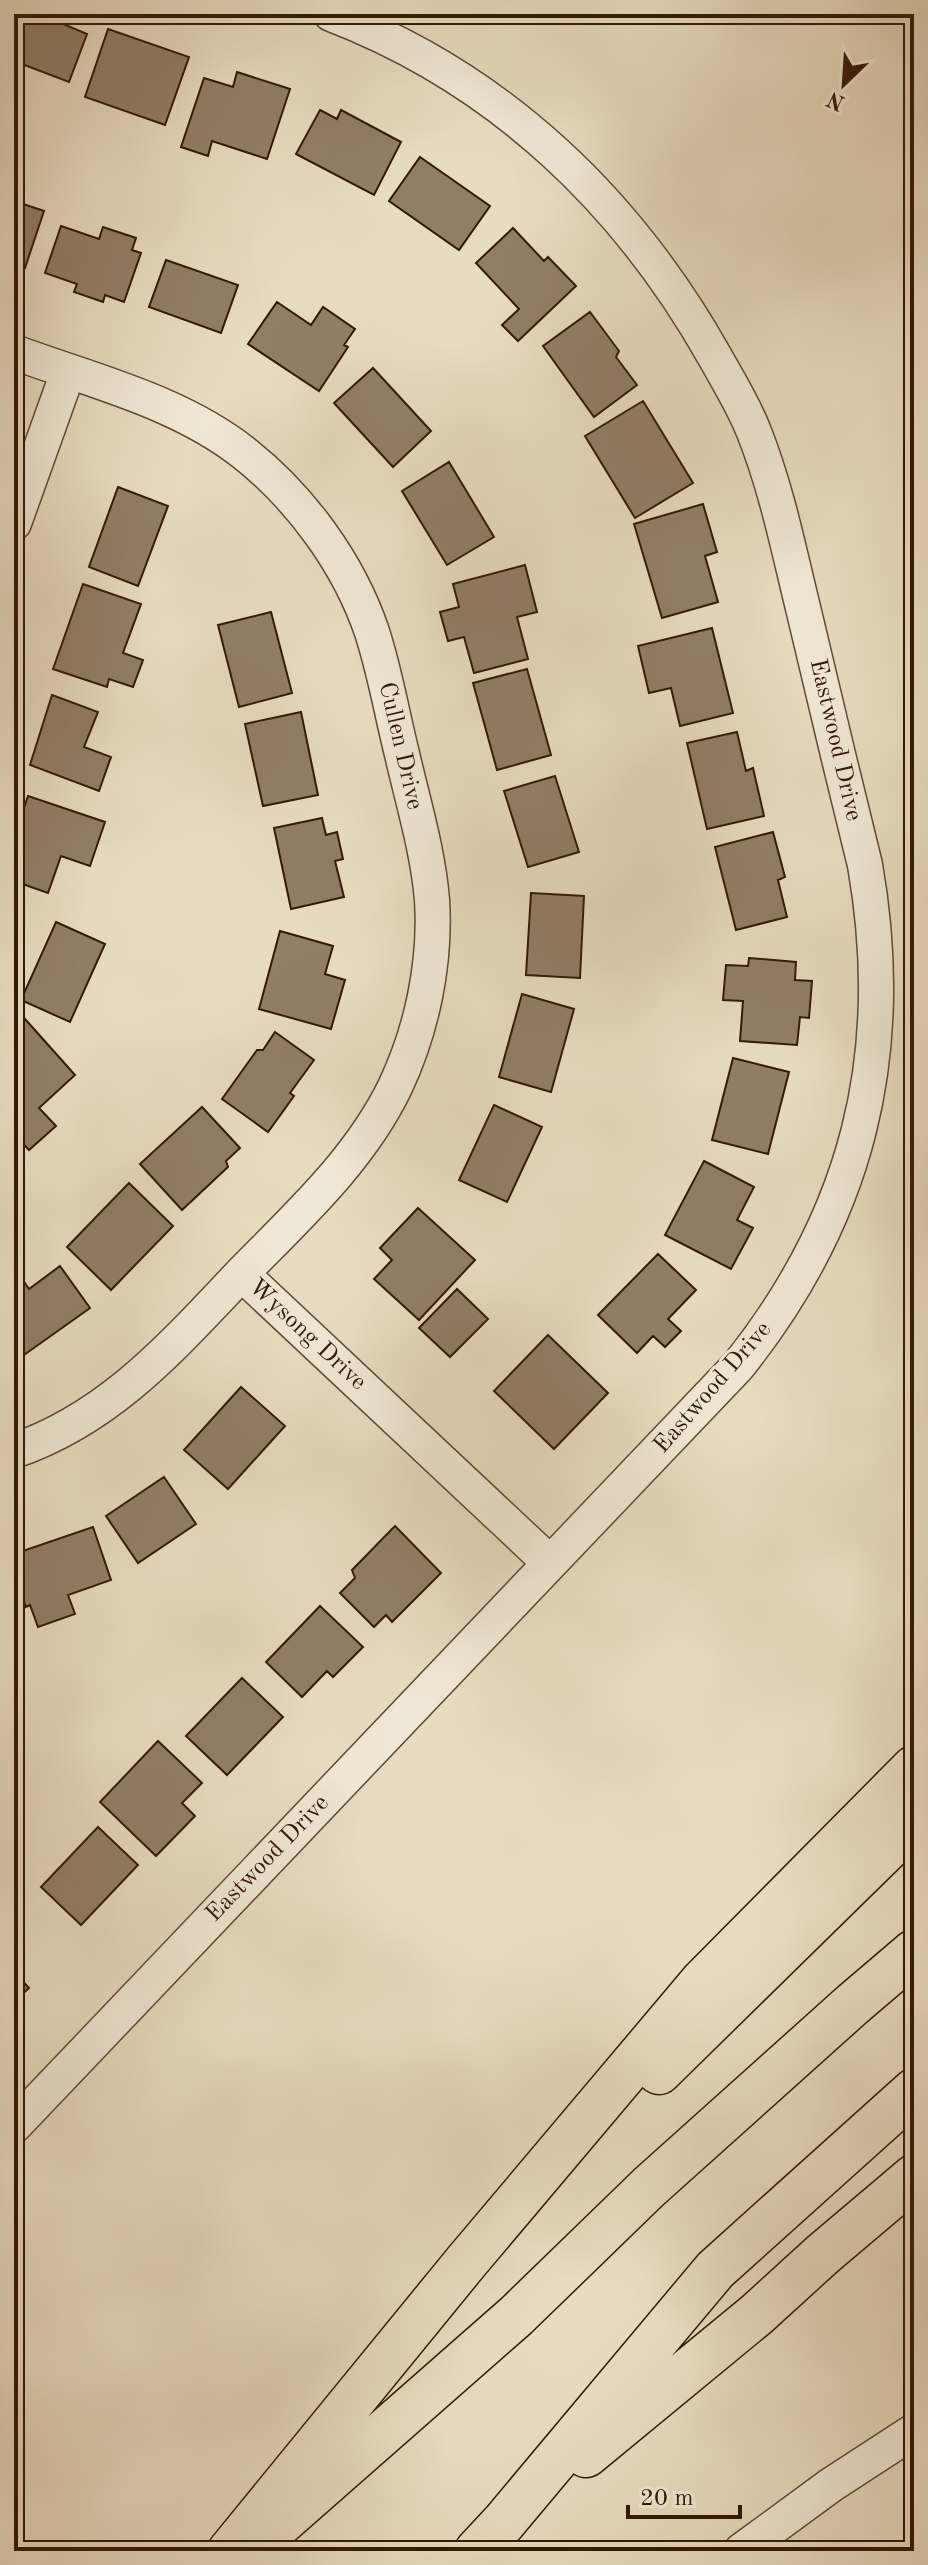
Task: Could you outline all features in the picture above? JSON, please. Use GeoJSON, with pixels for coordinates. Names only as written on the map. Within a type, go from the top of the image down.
{"type":"FeatureCollection","features":[{"type":"Feature","properties":{"kind":"highway"},"geometry":{"type":"LineString","coordinates":[[230,2551],[466,2262],[703,1981],[914,1768]]}},
{"type":"Feature","properties":{"kind":"highway"},"geometry":{"type":"LineString","coordinates":[[466,2262],[914,1822]]}},
{"type":"Feature","properties":{"kind":"highway"},"geometry":{"type":"LineString","coordinates":[[249,2551],[516,2316],[649,2187],[914,1952]]}},
{"type":"Feature","properties":{"kind":"highway"},"geometry":{"type":"LineString","coordinates":[[490,2537],[715,2270],[914,2091]]}},
{"type":"Feature","properties":{"kind":"highway"},"geometry":{"type":"LineString","coordinates":[[490,2537],[756,2315],[914,2177]]}},
{"type":"Feature","properties":{"kind":"street","name":"Eastwood Drive"},"geometry":{"type":"LineString","coordinates":[[14,2126],[738,1366],[779,1312],[821,1237],[852,1156],[868,1089],[877,1001],[875,932],[865,865],[776,495],[756,436],[741,404],[696,324],[656,263],[598,194],[562,158],[514,118],[450,74],[331,14]]}},
{"type":"Feature","properties":{"kind":"street","name":"Cullen Drive"},"geometry":{"type":"LineString","coordinates":[[14,352],[141,397],[206,427],[245,454],[306,514],[345,572],[372,631],[428,868],[432,902],[429,971],[419,1022],[395,1088],[368,1133],[337,1174],[242,1274]]}},
{"type":"Feature","properties":{"kind":"street"},"geometry":{"type":"LineString","coordinates":[[14,523],[68,372]]}},
{"type":"Feature","properties":{"kind":"street","name":"Wysong Drive"},"geometry":{"type":"LineString","coordinates":[[14,1451],[80,1422],[122,1392],[242,1274],[550,1563]]}},
{"type":"Feature","properties":{"kind":"street"},"geometry":{"type":"LineString","coordinates":[[741,2551],[831,2485],[914,2431]]}},
{"type":"Feature","properties":{"kind":"building"},"geometry":{"type":"Polygon","coordinates":[[[14,14],[55,14],[65,18],[63,24],[87,34],[69,82],[14,61],[14,14]]]}},
{"type":"Feature","properties":{"kind":"building"},"geometry":{"type":"Polygon","coordinates":[[[108,29],[189,57],[165,125],[85,97],[108,29]]]}},
{"type":"Feature","properties":{"kind":"building"},"geometry":{"type":"Polygon","coordinates":[[[237,72],[290,89],[267,159],[212,141],[208,156],[181,147],[204,78],[233,87],[237,72]]]}},
{"type":"Feature","properties":{"kind":"building"},"geometry":{"type":"Polygon","coordinates":[[[320,110],[337,119],[341,110],[401,142],[374,195],[296,154],[320,110]]]}},
{"type":"Feature","properties":{"kind":"building"},"geometry":{"type":"Polygon","coordinates":[[[420,157],[490,206],[459,250],[389,201],[420,157]]]}},
{"type":"Feature","properties":{"kind":"building"},"geometry":{"type":"Polygon","coordinates":[[[14,201],[44,211],[25,268],[14,264],[14,201]]]}},
{"type":"Feature","properties":{"kind":"building"},"geometry":{"type":"Polygon","coordinates":[[[61,226],[99,239],[103,227],[136,238],[132,250],[141,253],[124,302],[105,295],[103,302],[74,292],[77,284],[45,273],[61,226]]]}},
{"type":"Feature","properties":{"kind":"building"},"geometry":{"type":"Polygon","coordinates":[[[513,228],[544,261],[548,257],[576,286],[518,341],[502,325],[519,309],[476,263],[513,228]]]}},
{"type":"Feature","properties":{"kind":"building"},"geometry":{"type":"Polygon","coordinates":[[[166,260],[238,285],[221,333],[149,307],[166,260]]]}},
{"type":"Feature","properties":{"kind":"building"},"geometry":{"type":"Polygon","coordinates":[[[277,302],[311,325],[323,307],[355,329],[344,345],[348,347],[319,391],[248,344],[277,302]]]}},
{"type":"Feature","properties":{"kind":"building"},"geometry":{"type":"Polygon","coordinates":[[[590,312],[619,351],[616,357],[637,385],[594,417],[543,346],[590,312]]]}},
{"type":"Feature","properties":{"kind":"building"},"geometry":{"type":"Polygon","coordinates":[[[373,368],[431,431],[393,467],[334,403],[373,368]]]}},
{"type":"Feature","properties":{"kind":"building"},"geometry":{"type":"Polygon","coordinates":[[[643,401],[693,483],[635,518],[585,436],[643,401]]]}},
{"type":"Feature","properties":{"kind":"building"},"geometry":{"type":"Polygon","coordinates":[[[449,462],[494,537],[447,565],[402,491],[449,462]]]}},
{"type":"Feature","properties":{"kind":"building"},"geometry":{"type":"Polygon","coordinates":[[[118,487],[168,506],[138,586],[89,567],[118,487]]]}},
{"type":"Feature","properties":{"kind":"building"},"geometry":{"type":"Polygon","coordinates":[[[703,504],[717,552],[705,556],[718,602],[662,618],[634,524],[703,504]]]}},
{"type":"Feature","properties":{"kind":"building"},"geometry":{"type":"Polygon","coordinates":[[[525,565],[537,612],[517,617],[528,659],[474,673],[464,637],[448,641],[440,612],[459,607],[453,584],[525,565]]]}},
{"type":"Feature","properties":{"kind":"building"},"geometry":{"type":"Polygon","coordinates":[[[83,584],[141,604],[123,653],[143,660],[133,687],[109,679],[107,687],[53,669],[83,584]]]}},
{"type":"Feature","properties":{"kind":"building"},"geometry":{"type":"Polygon","coordinates":[[[271,612],[292,693],[239,707],[218,625],[271,612]]]}},
{"type":"Feature","properties":{"kind":"building"},"geometry":{"type":"Polygon","coordinates":[[[712,628],[733,713],[680,726],[671,688],[649,693],[638,646],[712,628]]]}},
{"type":"Feature","properties":{"kind":"building"},"geometry":{"type":"Polygon","coordinates":[[[527,669],[551,755],[497,770],[473,683],[527,669]]]}},
{"type":"Feature","properties":{"kind":"building"},"geometry":{"type":"Polygon","coordinates":[[[52,695],[98,712],[84,747],[111,757],[99,791],[30,765],[52,695]]]}},
{"type":"Feature","properties":{"kind":"building"},"geometry":{"type":"Polygon","coordinates":[[[301,712],[318,795],[263,806],[245,724],[301,712]]]}},
{"type":"Feature","properties":{"kind":"building"},"geometry":{"type":"Polygon","coordinates":[[[737,732],[746,771],[753,768],[764,816],[707,829],[687,743],[737,732]]]}},
{"type":"Feature","properties":{"kind":"building"},"geometry":{"type":"Polygon","coordinates":[[[555,776],[579,852],[528,867],[504,791],[555,776]]]}},
{"type":"Feature","properties":{"kind":"building"},"geometry":{"type":"Polygon","coordinates":[[[28,796],[105,822],[90,866],[61,856],[48,893],[14,881],[14,837],[28,796]]]}},
{"type":"Feature","properties":{"kind":"building"},"geometry":{"type":"Polygon","coordinates":[[[322,818],[326,835],[337,832],[343,859],[335,861],[344,897],[291,909],[274,828],[322,818]]]}},
{"type":"Feature","properties":{"kind":"building"},"geometry":{"type":"Polygon","coordinates":[[[773,832],[785,877],[778,880],[787,917],[736,930],[715,847],[773,832]]]}},
{"type":"Feature","properties":{"kind":"building"},"geometry":{"type":"Polygon","coordinates":[[[531,893],[584,896],[580,978],[526,975],[531,893]]]}},
{"type":"Feature","properties":{"kind":"building"},"geometry":{"type":"Polygon","coordinates":[[[56,922],[105,944],[70,1022],[21,1000],[56,922]]]}},
{"type":"Feature","properties":{"kind":"building"},"geometry":{"type":"Polygon","coordinates":[[[280,931],[333,946],[325,974],[345,980],[331,1029],[259,1009],[280,931]]]}},
{"type":"Feature","properties":{"kind":"building"},"geometry":{"type":"Polygon","coordinates":[[[749,958],[796,962],[795,980],[812,981],[809,1018],[800,1017],[797,1045],[740,1041],[743,1001],[723,1000],[726,965],[748,966],[749,958]]]}},
{"type":"Feature","properties":{"kind":"building"},"geometry":{"type":"Polygon","coordinates":[[[522,994],[574,1009],[551,1092],[499,1077],[522,994]]]}},
{"type":"Feature","properties":{"kind":"building"},"geometry":{"type":"Polygon","coordinates":[[[25,1019],[75,1075],[39,1108],[56,1126],[29,1150],[14,1134],[14,1028],[25,1019]]]}},
{"type":"Feature","properties":{"kind":"building"},"geometry":{"type":"Polygon","coordinates":[[[275,1032],[314,1060],[290,1093],[294,1096],[268,1132],[222,1099],[257,1050],[263,1050],[275,1032]]]}},
{"type":"Feature","properties":{"kind":"building"},"geometry":{"type":"Polygon","coordinates":[[[733,1058],[789,1072],[768,1154],[712,1140],[733,1058]]]}},
{"type":"Feature","properties":{"kind":"building"},"geometry":{"type":"Polygon","coordinates":[[[494,1105],[542,1127],[507,1202],[459,1180],[494,1105]]]}},
{"type":"Feature","properties":{"kind":"building"},"geometry":{"type":"Polygon","coordinates":[[[202,1107],[240,1148],[226,1161],[228,1167],[182,1210],[140,1164],[202,1107]]]}},
{"type":"Feature","properties":{"kind":"building"},"geometry":{"type":"Polygon","coordinates":[[[704,1161],[754,1187],[737,1220],[753,1228],[731,1269],[665,1235],[704,1161]]]}},
{"type":"Feature","properties":{"kind":"building"},"geometry":{"type":"Polygon","coordinates":[[[129,1183],[173,1226],[111,1290],[67,1247],[129,1183]]]}},
{"type":"Feature","properties":{"kind":"building"},"geometry":{"type":"Polygon","coordinates":[[[418,1208],[475,1260],[419,1320],[374,1279],[392,1260],[380,1248],[418,1208]]]}},
{"type":"Feature","properties":{"kind":"building"},"geometry":{"type":"Polygon","coordinates":[[[658,1254],[696,1290],[668,1319],[681,1331],[665,1347],[653,1336],[637,1353],[598,1315],[658,1254]]]}},
{"type":"Feature","properties":{"kind":"building"},"geometry":{"type":"Polygon","coordinates":[[[60,1266],[90,1308],[24,1355],[14,1342],[14,1276],[18,1273],[29,1289],[60,1266]]]}},
{"type":"Feature","properties":{"kind":"building"},"geometry":{"type":"Polygon","coordinates":[[[457,1289],[488,1319],[450,1357],[419,1328],[457,1289]]]}},
{"type":"Feature","properties":{"kind":"building"},"geometry":{"type":"Polygon","coordinates":[[[548,1335],[608,1393],[554,1449],[494,1391],[548,1335]]]}},
{"type":"Feature","properties":{"kind":"building"},"geometry":{"type":"Polygon","coordinates":[[[241,1387],[285,1426],[228,1489],[184,1450],[241,1387]]]}},
{"type":"Feature","properties":{"kind":"building"},"geometry":{"type":"Polygon","coordinates":[[[164,1477],[196,1524],[138,1563],[106,1516],[164,1477]]]}},
{"type":"Feature","properties":{"kind":"building"},"geometry":{"type":"Polygon","coordinates":[[[395,1526],[441,1573],[392,1622],[386,1615],[374,1627],[340,1593],[355,1578],[352,1570],[395,1526]]]}},
{"type":"Feature","properties":{"kind":"building"},"geometry":{"type":"Polygon","coordinates":[[[93,1527],[111,1580],[68,1595],[75,1614],[38,1627],[30,1605],[26,1607],[14,1573],[14,1554],[93,1527]]]}},
{"type":"Feature","properties":{"kind":"building"},"geometry":{"type":"Polygon","coordinates":[[[320,1606],[363,1647],[333,1677],[327,1671],[302,1697],[266,1662],[320,1606]]]}},
{"type":"Feature","properties":{"kind":"building"},"geometry":{"type":"Polygon","coordinates":[[[242,1678],[283,1717],[227,1775],[186,1736],[242,1678]]]}},
{"type":"Feature","properties":{"kind":"building"},"geometry":{"type":"Polygon","coordinates":[[[158,1741],[202,1783],[182,1803],[195,1816],[156,1856],[100,1802],[158,1741]]]}},
{"type":"Feature","properties":{"kind":"building"},"geometry":{"type":"Polygon","coordinates":[[[98,1827],[138,1865],[81,1925],[41,1887],[98,1827]]]}},
{"type":"Feature","properties":{"kind":"building"},"geometry":{"type":"Polygon","coordinates":[[[14,1972],[29,1988],[14,2002],[14,1972]]]}}]}
